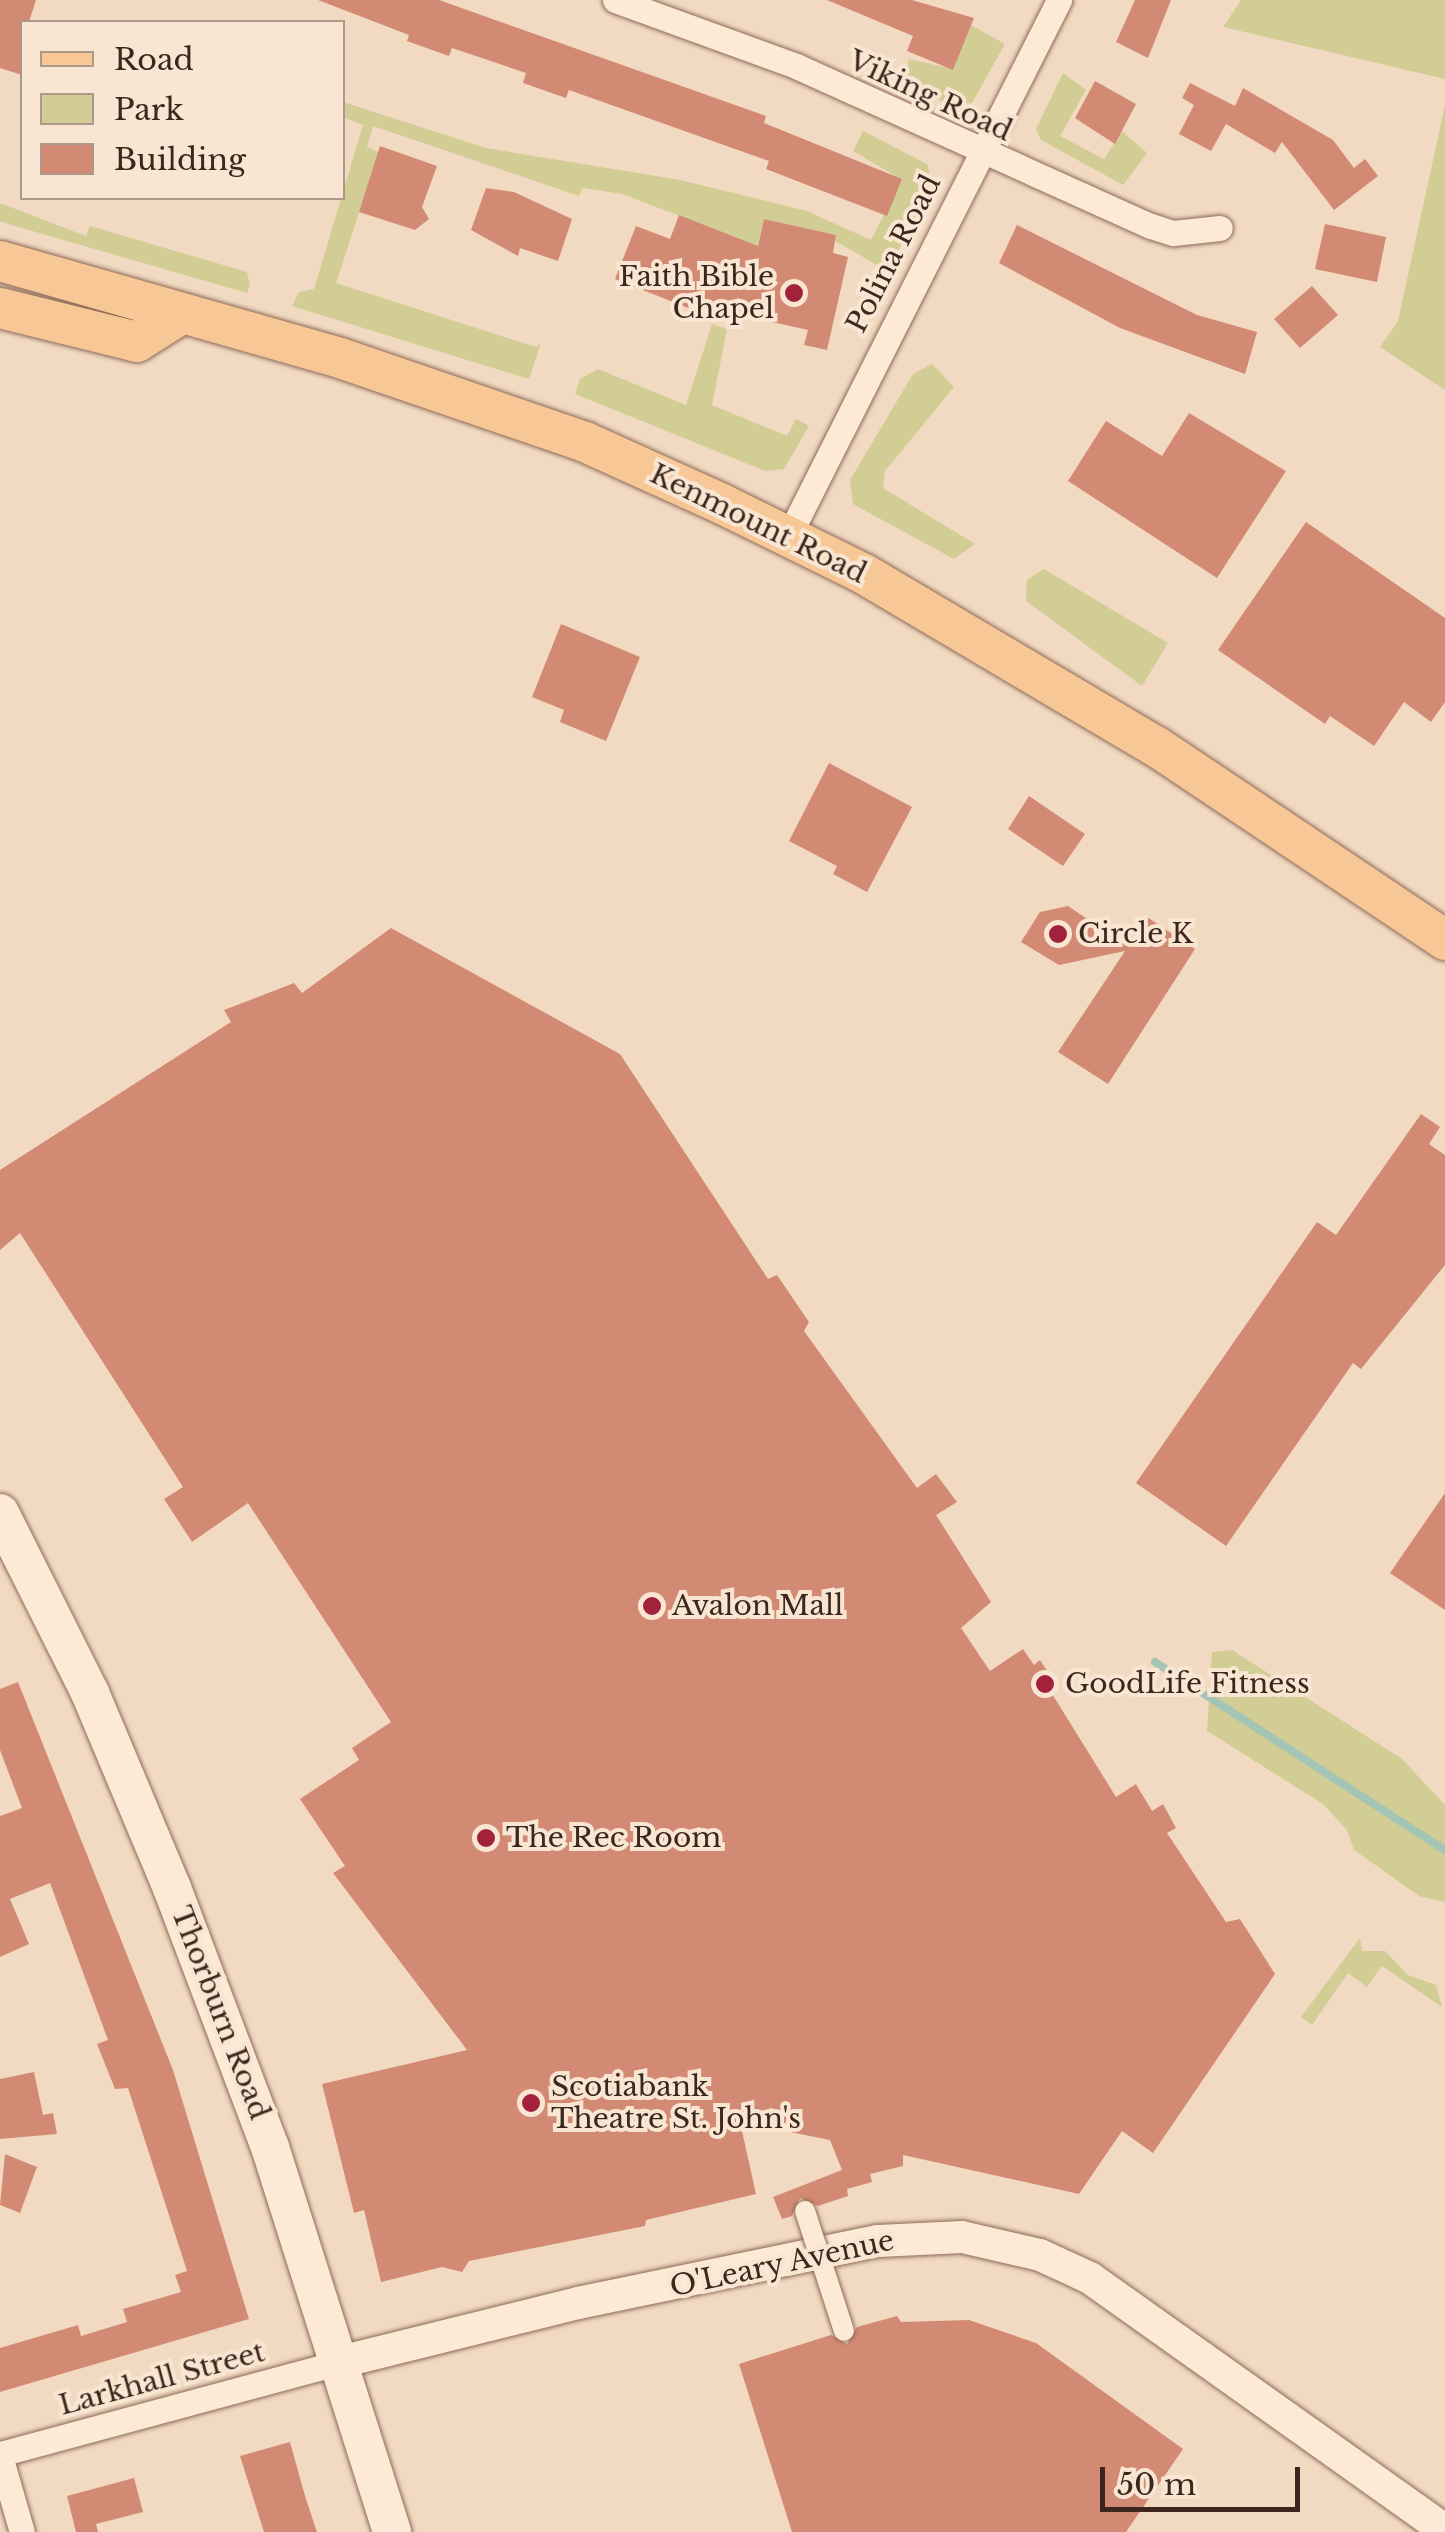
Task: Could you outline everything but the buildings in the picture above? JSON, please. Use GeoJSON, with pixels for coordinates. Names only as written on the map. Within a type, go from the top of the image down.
{"type":"FeatureCollection","features":[{"type":"Feature","properties":{"kind":"main road","name":"Kenmount Road"},"geometry":{"type":"LineString","coordinates":[[0,261],[340,358],[585,442],[788,537],[1158,747],[1445,940]]}},
{"type":"Feature","properties":{"kind":"main road"},"geometry":{"type":"LineString","coordinates":[[0,308],[137,342],[181,314]]}},
{"type":"Feature","properties":{"kind":"main road","name":"Thorburn Road"},"geometry":{"type":"LineString","coordinates":[[4,1532],[90,1693],[172,1888],[270,2147],[392,2532]]}},
{"type":"Feature","properties":{"kind":"street","name":"Viking Road"},"geometry":{"type":"LineString","coordinates":[[615,0],[796,66],[980,154],[1173,233],[1220,228]]}},
{"type":"Feature","properties":{"kind":"street","name":"Polina Road"},"geometry":{"type":"LineString","coordinates":[[788,537],[1058,0]]}},
{"type":"Feature","properties":{"kind":"street"},"geometry":{"type":"LineString","coordinates":[[805,2211],[844,2331]]}},
{"type":"Feature","properties":{"kind":"street","name":"O'Leary Avenue"},"geometry":{"type":"LineString","coordinates":[[340,2362],[578,2303],[878,2241],[962,2238],[1040,2255],[1090,2278],[1445,2530]]}},
{"type":"Feature","properties":{"kind":"street","name":"Larkhall Street"},"geometry":{"type":"LineString","coordinates":[[0,2455],[340,2362]]}},
{"type":"Feature","properties":{"kind":"street"},"geometry":{"type":"LineString","coordinates":[[0,2455],[22,2532]]}},
{"type":"Feature","properties":{"kind":"green space"},"geometry":{"type":"Polygon","coordinates":[[[1241,0],[1445,0],[1445,79],[1223,27],[1241,0]]]}},
{"type":"Feature","properties":{"kind":"green space"},"geometry":{"type":"Polygon","coordinates":[[[971,25],[1005,44],[972,103],[950,105],[903,82],[909,59],[953,69],[971,25]]]}},
{"type":"Feature","properties":{"kind":"green space"},"geometry":{"type":"Polygon","coordinates":[[[1063,73],[1086,90],[1060,136],[1104,159],[1122,131],[1147,153],[1123,185],[1041,140],[1036,129],[1063,73]]]}},
{"type":"Feature","properties":{"kind":"green space"},"geometry":{"type":"Polygon","coordinates":[[[345,103],[486,148],[680,180],[807,211],[871,240],[902,180],[853,151],[863,131],[927,164],[932,183],[888,271],[835,241],[836,235],[764,219],[753,267],[747,265],[729,323],[711,317],[740,239],[622,194],[583,188],[579,196],[373,126],[367,147],[379,152],[336,283],[536,347],[541,343],[529,379],[292,306],[299,292],[314,289],[341,200],[345,200],[345,185],[363,125],[345,118],[345,103]]]}},
{"type":"Feature","properties":{"kind":"green space"},"geometry":{"type":"Polygon","coordinates":[[[1445,105],[1445,390],[1380,347],[1398,321],[1445,105]]]}},
{"type":"Feature","properties":{"kind":"green space"},"geometry":{"type":"Polygon","coordinates":[[[0,203],[86,236],[90,226],[247,272],[250,285],[247,293],[8,224],[0,221],[0,203]]]}},
{"type":"Feature","properties":{"kind":"green space"},"geometry":{"type":"Polygon","coordinates":[[[712,324],[727,329],[712,405],[787,436],[796,419],[809,426],[784,469],[765,471],[575,394],[580,379],[598,369],[686,405],[712,324]]]}},
{"type":"Feature","properties":{"kind":"green space"},"geometry":{"type":"Polygon","coordinates":[[[932,364],[954,387],[885,471],[883,488],[975,544],[954,559],[853,504],[850,480],[913,374],[932,364]]]}},
{"type":"Feature","properties":{"kind":"green space"},"geometry":{"type":"Polygon","coordinates":[[[1044,569],[1168,643],[1142,686],[1026,601],[1027,580],[1044,569]]]}},
{"type":"Feature","properties":{"kind":"green space"},"geometry":{"type":"Polygon","coordinates":[[[1232,1650],[1402,1759],[1445,1805],[1445,1902],[1419,1896],[1354,1850],[1347,1830],[1323,1804],[1207,1731],[1212,1652],[1232,1650]]]}},
{"type":"Feature","properties":{"kind":"green space"},"geometry":{"type":"Polygon","coordinates":[[[1360,1938],[1362,1951],[1385,1951],[1408,1975],[1436,1985],[1442,2007],[1382,1966],[1367,1987],[1348,1973],[1312,2025],[1301,2017],[1360,1938]]]}},
{"type":"Feature","properties":{"kind":"waterway"},"geometry":{"type":"LineString","coordinates":[[1155,1662],[1445,1850]]}},
{"type":"Feature","properties":{"kind":"place","name":"Faith Bible Chapel"},"geometry":{"type":"Point","coordinates":[794,293]}},
{"type":"Feature","properties":{"kind":"place","name":"Circle K"},"geometry":{"type":"Point","coordinates":[1058,934]}},
{"type":"Feature","properties":{"kind":"place","name":"Avalon Mall"},"geometry":{"type":"Point","coordinates":[652,1606]}},
{"type":"Feature","properties":{"kind":"place","name":"GoodLife Fitness"},"geometry":{"type":"Point","coordinates":[1045,1684]}},
{"type":"Feature","properties":{"kind":"place","name":"The Rec Room"},"geometry":{"type":"Point","coordinates":[486,1838]}},
{"type":"Feature","properties":{"kind":"place","name":"Scotiabank Theatre St. John's"},"geometry":{"type":"Point","coordinates":[531,2103]}}]}
